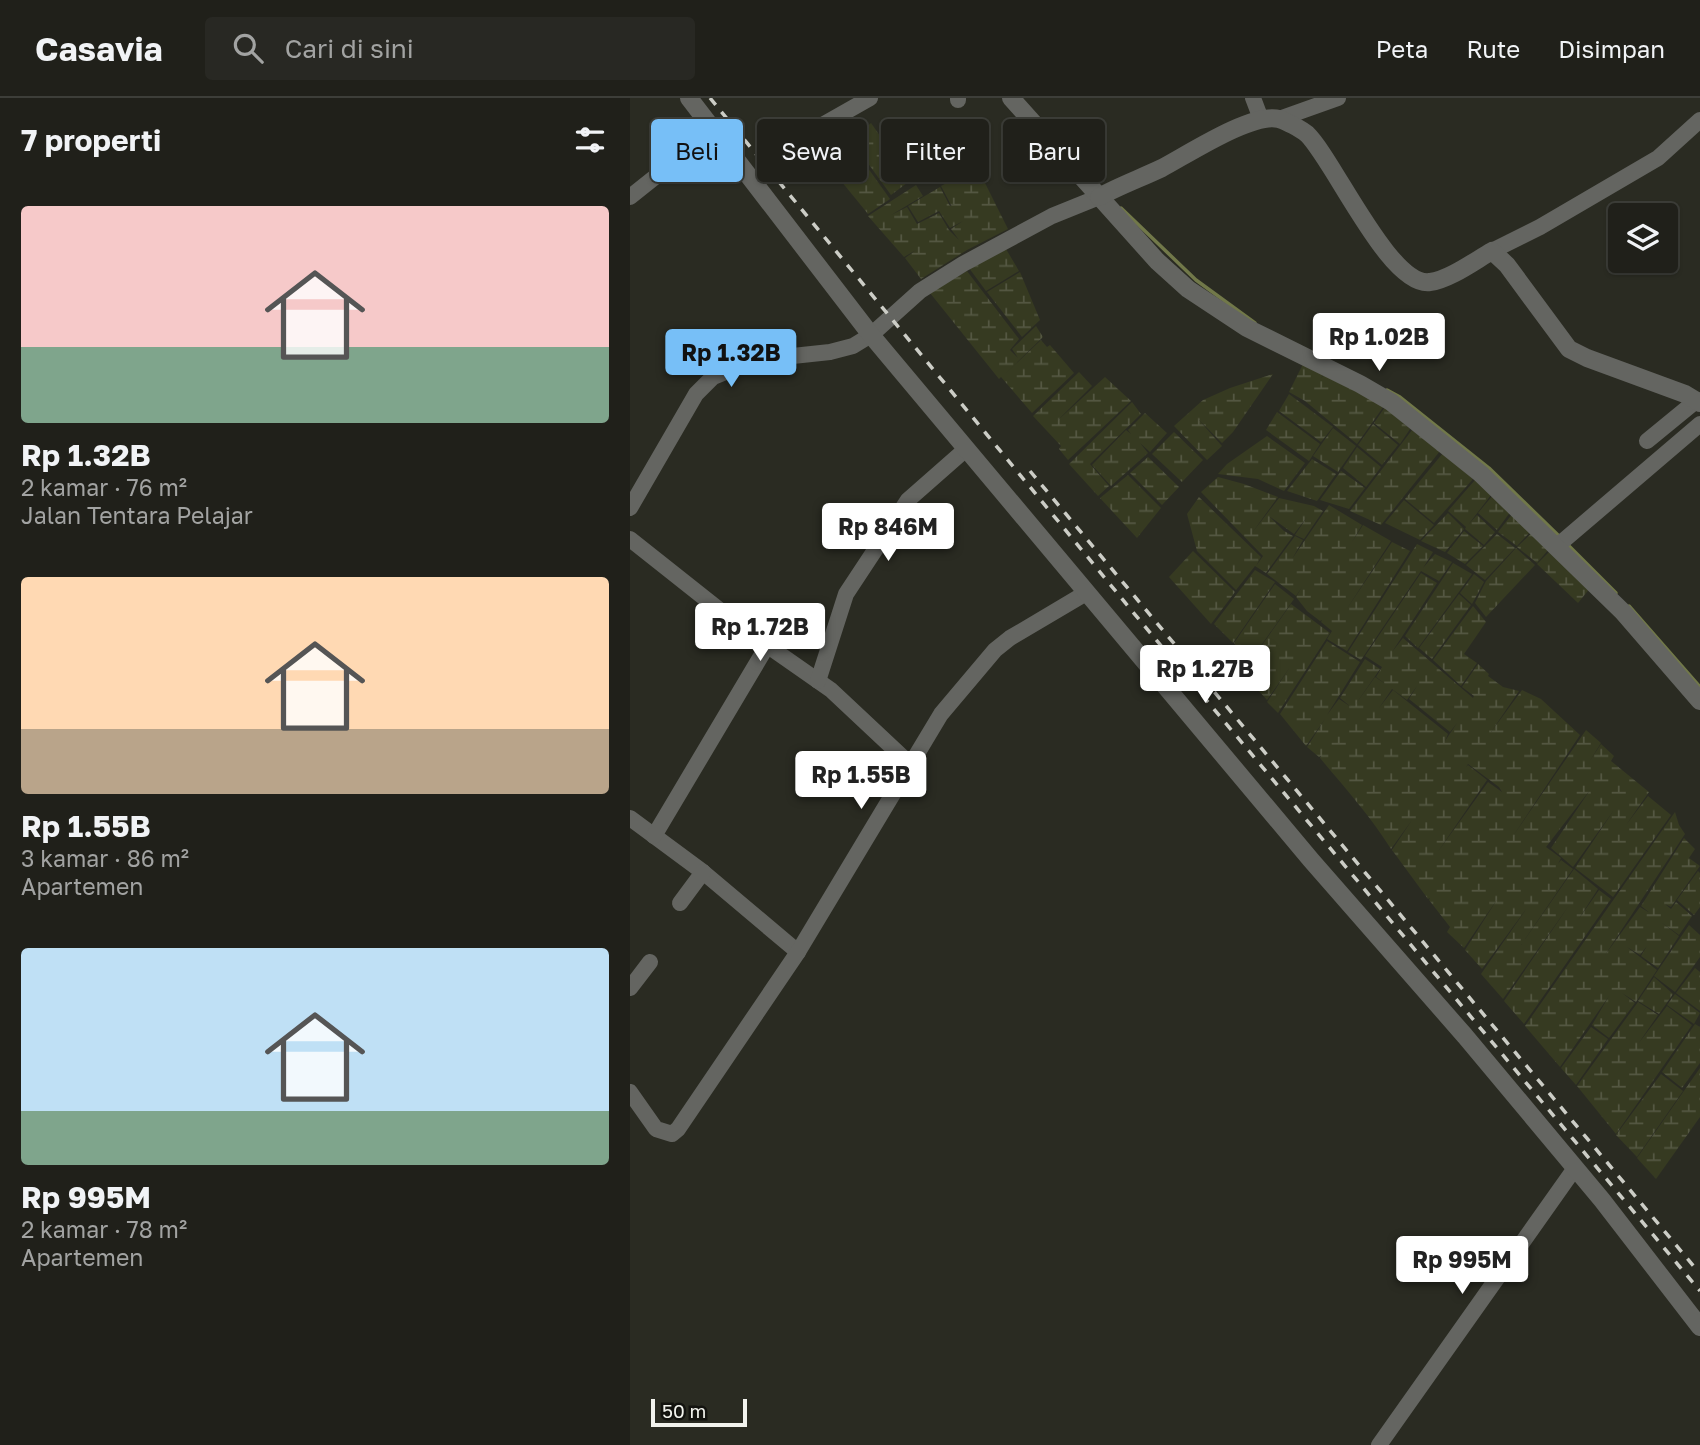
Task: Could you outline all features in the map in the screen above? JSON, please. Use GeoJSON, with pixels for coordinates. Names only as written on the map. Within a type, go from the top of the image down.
{"type":"FeatureCollection","features":[{"type":"Feature","properties":{"kind":"street"},"geometry":{"type":"LineString","coordinates":[[689,98],[706,119]]}},
{"type":"Feature","properties":{"kind":"street"},"geometry":{"type":"LineString","coordinates":[[834,119],[870,98]]}},
{"type":"Feature","properties":{"kind":"street"},"geometry":{"type":"LineString","coordinates":[[1012,98],[1157,261],[1188,289],[1247,328],[1391,402],[1481,474],[1561,543],[1700,701]]}},
{"type":"Feature","properties":{"kind":"street"},"geometry":{"type":"LineString","coordinates":[[1253,98],[1270,119],[1306,133],[1322,153],[1375,236],[1403,271],[1420,282],[1432,282],[1540,227],[1658,158],[1700,120]]}},
{"type":"Feature","properties":{"kind":"street"},"geometry":{"type":"LineString","coordinates":[[630,508],[696,394],[713,377],[774,358],[830,352],[853,346],[871,335],[920,291],[1052,216],[1160,169],[1223,135],[1338,98]]}},
{"type":"Feature","properties":{"kind":"street"},"geometry":{"type":"LineString","coordinates":[[743,167],[871,335],[1311,860],[1465,1036],[1575,1168],[1700,1327]]}},
{"type":"Feature","properties":{"kind":"street"},"geometry":{"type":"LineString","coordinates":[[630,197],[651,180]]}},
{"type":"Feature","properties":{"kind":"street"},"geometry":{"type":"LineString","coordinates":[[1492,251],[1507,265],[1569,349],[1685,394],[1698,402],[1647,442]]}},
{"type":"Feature","properties":{"kind":"street"},"geometry":{"type":"LineString","coordinates":[[1561,543],[1700,424]]}},
{"type":"Feature","properties":{"kind":"street"},"geometry":{"type":"LineString","coordinates":[[818,681],[846,594],[908,500],[966,449]]}},
{"type":"Feature","properties":{"kind":"street"},"geometry":{"type":"LineString","coordinates":[[630,539],[767,646],[831,690],[909,764]]}},
{"type":"Feature","properties":{"kind":"street"},"geometry":{"type":"LineString","coordinates":[[630,1093],[656,1129],[672,1134],[678,1129],[798,952],[941,714],[995,650],[1086,593]]}},
{"type":"Feature","properties":{"kind":"street"},"geometry":{"type":"LineString","coordinates":[[654,836],[767,646]]}},
{"type":"Feature","properties":{"kind":"street"},"geometry":{"type":"LineString","coordinates":[[630,818],[703,872],[798,952]]}},
{"type":"Feature","properties":{"kind":"street"},"geometry":{"type":"LineString","coordinates":[[680,903],[703,872]]}},
{"type":"Feature","properties":{"kind":"street"},"geometry":{"type":"LineString","coordinates":[[630,988],[650,962]]}},
{"type":"Feature","properties":{"kind":"street"},"geometry":{"type":"LineString","coordinates":[[1379,1445],[1575,1168]]}},
{"type":"Feature","properties":{"kind":"green space"},"geometry":{"type":"Polygon","coordinates":[[[871,123],[881,137],[881,181],[867,162],[867,126],[871,123]]]}},
{"type":"Feature","properties":{"kind":"green space"},"geometry":{"type":"Polygon","coordinates":[[[867,167],[890,199],[868,214],[842,182],[867,182],[867,167]]]}},
{"type":"Feature","properties":{"kind":"green space"},"geometry":{"type":"Polygon","coordinates":[[[882,182],[908,182],[891,195],[882,182]]]}},
{"type":"Feature","properties":{"kind":"green space"},"geometry":{"type":"Polygon","coordinates":[[[949,182],[984,182],[1008,229],[967,250],[921,279],[905,258],[916,250],[904,257],[868,216],[916,185],[923,196],[891,215],[907,207],[917,224],[939,213],[949,230],[959,240],[951,229],[963,221],[950,228],[939,211],[918,222],[908,206],[940,187],[950,206],[954,204],[951,205],[941,186],[949,182]]]}},
{"type":"Feature","properties":{"kind":"green space"},"geometry":{"type":"Polygon","coordinates":[[[1006,249],[1019,271],[986,291],[969,268],[1006,249]]]}},
{"type":"Feature","properties":{"kind":"green space"},"geometry":{"type":"Polygon","coordinates":[[[967,271],[1019,339],[1010,350],[1018,358],[1012,349],[1036,326],[1043,337],[1003,376],[1041,340],[1047,347],[1050,345],[1074,373],[1032,413],[1001,377],[999,379],[930,293],[967,271]]]}},
{"type":"Feature","properties":{"kind":"green space"},"geometry":{"type":"Polygon","coordinates":[[[1020,272],[1040,320],[1022,337],[987,292],[1020,272]]]}},
{"type":"Feature","properties":{"kind":"green space"},"geometry":{"type":"Polygon","coordinates":[[[1304,362],[1325,372],[1321,378],[1327,372],[1384,406],[1357,444],[1305,401],[1289,392],[1304,362]]]}},
{"type":"Feature","properties":{"kind":"green space"},"geometry":{"type":"Polygon","coordinates":[[[1079,372],[1092,386],[1057,421],[1105,377],[1131,401],[1068,460],[1059,449],[1061,446],[1033,416],[1079,372]]]}},
{"type":"Feature","properties":{"kind":"green space"},"geometry":{"type":"Polygon","coordinates":[[[1273,374],[1233,432],[1222,443],[1198,419],[1222,446],[1207,460],[1174,426],[1203,400],[1273,374]]]}},
{"type":"Feature","properties":{"kind":"green space"},"geometry":{"type":"Polygon","coordinates":[[[1289,394],[1333,427],[1321,442],[1279,411],[1289,394]]]}},
{"type":"Feature","properties":{"kind":"green space"},"geometry":{"type":"Polygon","coordinates":[[[1132,402],[1141,414],[1090,464],[1109,486],[1098,496],[1069,464],[1132,402]]]}},
{"type":"Feature","properties":{"kind":"green space"},"geometry":{"type":"Polygon","coordinates":[[[1385,407],[1410,429],[1400,444],[1374,423],[1385,407]]]}},
{"type":"Feature","properties":{"kind":"green space"},"geometry":{"type":"Polygon","coordinates":[[[1277,412],[1320,444],[1309,461],[1266,430],[1277,412]]]}},
{"type":"Feature","properties":{"kind":"green space"},"geometry":{"type":"Polygon","coordinates":[[[1145,413],[1167,433],[1150,452],[1140,443],[1148,453],[1111,486],[1092,465],[1126,430],[1131,434],[1128,430],[1145,413]]]}},
{"type":"Feature","properties":{"kind":"green space"},"geometry":{"type":"Polygon","coordinates":[[[1373,424],[1398,445],[1382,465],[1358,445],[1373,424]]]}},
{"type":"Feature","properties":{"kind":"green space"},"geometry":{"type":"Polygon","coordinates":[[[1333,428],[1356,446],[1338,472],[1313,456],[1333,428]]]}},
{"type":"Feature","properties":{"kind":"green space"},"geometry":{"type":"Polygon","coordinates":[[[1412,430],[1440,451],[1381,525],[1350,511],[1412,430]]]}},
{"type":"Feature","properties":{"kind":"green space"},"geometry":{"type":"Polygon","coordinates":[[[1174,432],[1203,460],[1182,482],[1152,454],[1174,432]]]}},
{"type":"Feature","properties":{"kind":"green space"},"geometry":{"type":"Polygon","coordinates":[[[1267,436],[1305,463],[1284,491],[1258,479],[1218,474],[1227,464],[1267,436]]]}},
{"type":"Feature","properties":{"kind":"green space"},"geometry":{"type":"Polygon","coordinates":[[[1357,447],[1381,467],[1366,487],[1343,468],[1357,447]]]}},
{"type":"Feature","properties":{"kind":"green space"},"geometry":{"type":"Polygon","coordinates":[[[1443,453],[1473,479],[1434,523],[1405,499],[1443,453]]]}},
{"type":"Feature","properties":{"kind":"green space"},"geometry":{"type":"Polygon","coordinates":[[[1148,457],[1179,487],[1162,505],[1130,473],[1148,457]]]}},
{"type":"Feature","properties":{"kind":"green space"},"geometry":{"type":"Polygon","coordinates":[[[1312,459],[1336,474],[1317,501],[1287,491],[1312,459]]]}},
{"type":"Feature","properties":{"kind":"green space"},"geometry":{"type":"Polygon","coordinates":[[[1341,471],[1365,488],[1349,509],[1320,500],[1341,471]]]}},
{"type":"Feature","properties":{"kind":"green space"},"geometry":{"type":"Polygon","coordinates":[[[1128,475],[1161,508],[1137,538],[1100,498],[1128,475]]]}},
{"type":"Feature","properties":{"kind":"green space"},"geometry":{"type":"Polygon","coordinates":[[[1218,477],[1278,497],[1252,533],[1279,498],[1314,506],[1323,511],[1304,539],[1295,535],[1307,517],[1294,534],[1269,516],[1293,536],[1266,573],[1255,566],[1236,590],[1197,551],[1187,514],[1199,497],[1261,557],[1256,566],[1263,556],[1201,492],[1218,477]]]}},
{"type":"Feature","properties":{"kind":"green space"},"geometry":{"type":"Polygon","coordinates":[[[1475,480],[1491,495],[1468,525],[1477,515],[1495,532],[1484,545],[1448,511],[1475,480]]]}},
{"type":"Feature","properties":{"kind":"green space"},"geometry":{"type":"Polygon","coordinates":[[[1493,495],[1511,511],[1497,530],[1478,513],[1493,495]]]}},
{"type":"Feature","properties":{"kind":"green space"},"geometry":{"type":"Polygon","coordinates":[[[1404,500],[1434,525],[1420,540],[1385,523],[1404,500]]]}},
{"type":"Feature","properties":{"kind":"green space"},"geometry":{"type":"Polygon","coordinates":[[[1329,505],[1362,525],[1352,542],[1363,525],[1391,541],[1346,610],[1392,542],[1410,551],[1347,651],[1327,639],[1332,631],[1322,620],[1307,611],[1296,597],[1302,587],[1296,596],[1267,574],[1295,536],[1303,540],[1292,559],[1329,505]]]}},
{"type":"Feature","properties":{"kind":"green space"},"geometry":{"type":"Polygon","coordinates":[[[1448,513],[1464,529],[1445,552],[1421,541],[1448,513]]]}},
{"type":"Feature","properties":{"kind":"green space"},"geometry":{"type":"Polygon","coordinates":[[[1513,513],[1531,531],[1517,546],[1498,532],[1513,513]]]}},
{"type":"Feature","properties":{"kind":"green space"},"geometry":{"type":"Polygon","coordinates":[[[1464,531],[1483,546],[1465,564],[1447,553],[1464,531]]]}},
{"type":"Feature","properties":{"kind":"green space"},"geometry":{"type":"Polygon","coordinates":[[[1533,532],[1549,549],[1537,563],[1517,547],[1533,532]]]}},
{"type":"Feature","properties":{"kind":"green space"},"geometry":{"type":"Polygon","coordinates":[[[1497,534],[1515,548],[1485,580],[1466,565],[1497,534]]]}},
{"type":"Feature","properties":{"kind":"green space"},"geometry":{"type":"Polygon","coordinates":[[[1417,544],[1433,552],[1423,568],[1435,554],[1452,562],[1439,581],[1421,571],[1361,660],[1348,652],[1417,544]]]}},
{"type":"Feature","properties":{"kind":"green space"},"geometry":{"type":"Polygon","coordinates":[[[1516,548],[1535,565],[1486,617],[1475,603],[1486,581],[1516,548]]]}},
{"type":"Feature","properties":{"kind":"green space"},"geometry":{"type":"Polygon","coordinates":[[[1552,549],[1591,587],[1578,603],[1537,564],[1552,549]]]}},
{"type":"Feature","properties":{"kind":"green space"},"geometry":{"type":"Polygon","coordinates":[[[1193,551],[1235,592],[1211,624],[1169,577],[1193,551]]]}},
{"type":"Feature","properties":{"kind":"green space"},"geometry":{"type":"Polygon","coordinates":[[[1453,563],[1472,574],[1418,648],[1405,636],[1453,563]]]}},
{"type":"Feature","properties":{"kind":"green space"},"geometry":{"type":"Polygon","coordinates":[[[1255,570],[1275,582],[1233,643],[1214,624],[1255,570]]]}},
{"type":"Feature","properties":{"kind":"green space"},"geometry":{"type":"Polygon","coordinates":[[[1421,573],[1437,583],[1392,652],[1403,638],[1473,698],[1474,696],[1462,687],[1478,664],[1503,687],[1519,691],[1491,732],[1522,690],[1541,699],[1580,735],[1511,839],[1586,730],[1601,743],[1589,762],[1601,744],[1614,756],[1611,761],[1649,792],[1626,825],[1648,796],[1671,815],[1613,897],[1575,868],[1614,810],[1573,867],[1551,848],[1590,790],[1546,847],[1561,858],[1558,864],[1561,860],[1573,869],[1521,945],[1574,869],[1598,889],[1578,920],[1599,890],[1611,899],[1524,1024],[1504,1001],[1570,904],[1503,999],[1481,974],[1527,908],[1482,969],[1465,950],[1498,898],[1464,948],[1447,932],[1450,927],[1392,850],[1412,820],[1391,849],[1321,756],[1307,747],[1325,719],[1306,746],[1280,714],[1327,641],[1360,662],[1327,715],[1339,699],[1351,707],[1340,698],[1365,659],[1380,669],[1353,708],[1375,677],[1387,685],[1376,677],[1382,667],[1365,656],[1421,573]],[[1417,686],[1407,700],[1392,689],[1379,708],[1393,690],[1448,734],[1445,741],[1457,723],[1450,732],[1409,699],[1417,686]],[[1468,764],[1466,767],[1468,765],[1487,780],[1437,853],[1488,782],[1502,792],[1468,764]]]}},
{"type":"Feature","properties":{"kind":"green space"},"geometry":{"type":"Polygon","coordinates":[[[1474,574],[1484,582],[1472,604],[1460,593],[1474,574]]]}},
{"type":"Feature","properties":{"kind":"green space"},"geometry":{"type":"Polygon","coordinates":[[[1275,584],[1294,599],[1248,664],[1234,643],[1275,584]]]}},
{"type":"Feature","properties":{"kind":"green space"},"geometry":{"type":"Polygon","coordinates":[[[1459,594],[1471,605],[1432,659],[1419,648],[1459,594]]]}},
{"type":"Feature","properties":{"kind":"green space"},"geometry":{"type":"Polygon","coordinates":[[[1291,604],[1330,633],[1278,713],[1267,702],[1290,667],[1267,700],[1257,689],[1248,665],[1291,604]]]}},
{"type":"Feature","properties":{"kind":"green space"},"geometry":{"type":"Polygon","coordinates":[[[1473,606],[1486,622],[1464,654],[1477,663],[1461,686],[1433,660],[1473,606]]]}},
{"type":"Feature","properties":{"kind":"green space"},"geometry":{"type":"Polygon","coordinates":[[[1675,812],[1685,834],[1605,955],[1640,907],[1650,913],[1641,906],[1684,838],[1695,849],[1689,858],[1700,866],[1671,907],[1665,904],[1671,909],[1676,902],[1692,916],[1679,935],[1661,922],[1679,936],[1658,968],[1641,956],[1647,946],[1640,955],[1627,947],[1657,970],[1636,1002],[1622,993],[1635,1003],[1609,1038],[1592,1025],[1609,996],[1560,1067],[1525,1026],[1675,812]]]}},
{"type":"Feature","properties":{"kind":"green space"},"geometry":{"type":"Polygon","coordinates":[[[1698,871],[1700,907],[1694,915],[1677,900],[1698,871]]]}},
{"type":"Feature","properties":{"kind":"green space"},"geometry":{"type":"Polygon","coordinates":[[[1689,925],[1700,935],[1700,957],[1675,992],[1654,976],[1689,925]]]}},
{"type":"Feature","properties":{"kind":"green space"},"geometry":{"type":"Polygon","coordinates":[[[1695,968],[1700,972],[1700,1011],[1676,993],[1695,968]]]}},
{"type":"Feature","properties":{"kind":"green space"},"geometry":{"type":"Polygon","coordinates":[[[1654,977],[1673,994],[1659,1014],[1638,1001],[1654,977]]]}},
{"type":"Feature","properties":{"kind":"green space"},"geometry":{"type":"Polygon","coordinates":[[[1675,994],[1700,1013],[1694,1024],[1667,1005],[1675,994]]]}},
{"type":"Feature","properties":{"kind":"green space"},"geometry":{"type":"Polygon","coordinates":[[[1638,1002],[1658,1015],[1638,1044],[1667,1006],[1692,1025],[1616,1134],[1577,1086],[1638,1002]]]}},
{"type":"Feature","properties":{"kind":"green space"},"geometry":{"type":"Polygon","coordinates":[[[1695,1024],[1700,1027],[1700,1063],[1682,1088],[1662,1072],[1695,1024]]]}},
{"type":"Feature","properties":{"kind":"green space"},"geometry":{"type":"Polygon","coordinates":[[[1591,1027],[1608,1039],[1576,1085],[1561,1068],[1591,1027]]]}},
{"type":"Feature","properties":{"kind":"green space"},"geometry":{"type":"Polygon","coordinates":[[[1700,1068],[1700,1117],[1656,1179],[1637,1158],[1700,1068]]]}},
{"type":"Feature","properties":{"kind":"green space"},"geometry":{"type":"Polygon","coordinates":[[[1661,1074],[1683,1091],[1637,1157],[1616,1135],[1661,1074]]]}},
{"type":"Feature","properties":{"kind":"waterway"},"geometry":{"type":"LineString","coordinates":[[1121,208],[1196,280],[1255,323]]}},
{"type":"Feature","properties":{"kind":"waterway"},"geometry":{"type":"LineString","coordinates":[[1387,390],[1400,397],[1489,468],[1559,536]]}},
{"type":"Feature","properties":{"kind":"waterway"},"geometry":{"type":"LineString","coordinates":[[1567,544],[1616,593]]}},
{"type":"Feature","properties":{"kind":"waterway"},"geometry":{"type":"LineString","coordinates":[[1629,606],[1700,687]]}},
{"type":"Feature","properties":{"kind":"railway"},"geometry":{"type":"LineString","coordinates":[[710,98],[1132,611],[1700,1291]]}},
{"type":"Feature","properties":{"kind":"railway"},"geometry":{"type":"LineString","coordinates":[[1030,471],[1696,1269]]}}]}
